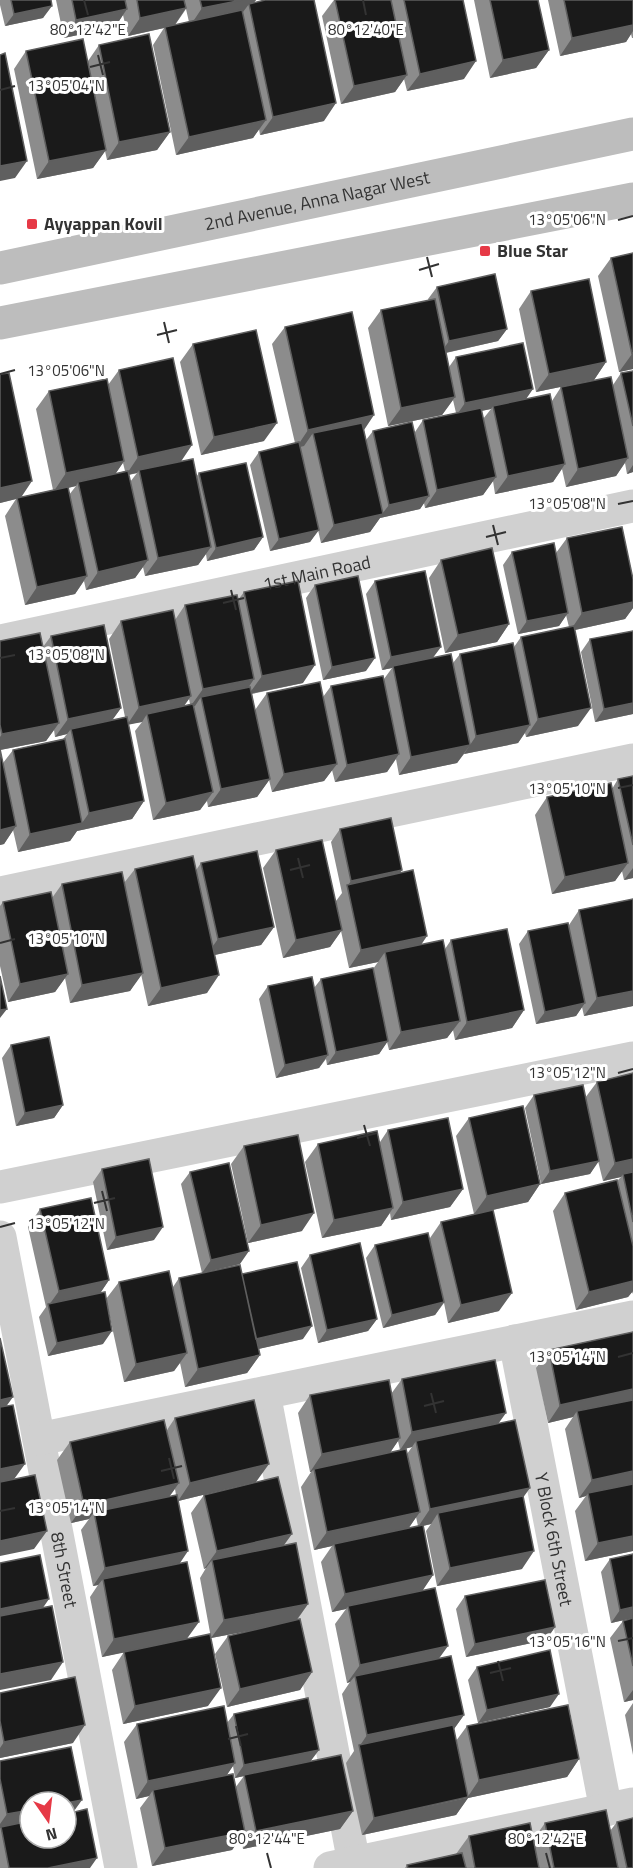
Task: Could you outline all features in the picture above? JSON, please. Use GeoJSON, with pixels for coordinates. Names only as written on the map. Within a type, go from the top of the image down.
{"type":"FeatureCollection","features":[{"type":"Feature","properties":{"kind":"main road","name":"2nd Avenue, Anna Nagar West"},"geometry":{"type":"LineString","coordinates":[[0,268],[633,134]]}},
{"type":"Feature","properties":{"kind":"main road"},"geometry":{"type":"LineString","coordinates":[[0,323],[633,199]]}},
{"type":"Feature","properties":{"kind":"street","name":"1st Main Road"},"geometry":{"type":"LineString","coordinates":[[0,641],[633,508]]}},
{"type":"Feature","properties":{"kind":"street"},"geometry":{"type":"LineString","coordinates":[[0,893],[633,760]]}},
{"type":"Feature","properties":{"kind":"street"},"geometry":{"type":"LineString","coordinates":[[0,1187],[633,1058]]}},
{"type":"Feature","properties":{"kind":"street","name":"8th Street"},"geometry":{"type":"LineString","coordinates":[[0,1236],[121,1868]]}},
{"type":"Feature","properties":{"kind":"street"},"geometry":{"type":"LineString","coordinates":[[39,1439],[633,1317]]}},
{"type":"Feature","properties":{"kind":"street","name":"Y Block 6th Street"},"geometry":{"type":"LineString","coordinates":[[514,1341],[620,1807]]}},
{"type":"Feature","properties":{"kind":"street"},"geometry":{"type":"LineString","coordinates":[[264,1393],[342,1866],[620,1807]]}},
{"type":"Feature","properties":{"kind":"building"},"geometry":{"type":"Polygon","coordinates":[[[11,0],[51,0],[52,6],[14,14],[11,0]]]}},
{"type":"Feature","properties":{"kind":"building"},"geometry":{"type":"Polygon","coordinates":[[[72,0],[125,0],[127,9],[76,20],[72,0]]]}},
{"type":"Feature","properties":{"kind":"building"},"geometry":{"type":"Polygon","coordinates":[[[137,0],[184,0],[186,8],[140,18],[137,0]]]}},
{"type":"Feature","properties":{"kind":"building"},"geometry":{"type":"Polygon","coordinates":[[[200,0],[242,0],[202,8],[200,0]]]}},
{"type":"Feature","properties":{"kind":"building"},"geometry":{"type":"Polygon","coordinates":[[[265,0],[314,0],[336,103],[273,117],[249,4],[265,0]]]}},
{"type":"Feature","properties":{"kind":"building"},"geometry":{"type":"Polygon","coordinates":[[[335,0],[391,0],[407,75],[354,86],[335,0]]]}},
{"type":"Feature","properties":{"kind":"building"},"geometry":{"type":"Polygon","coordinates":[[[404,0],[463,0],[476,61],[420,74],[404,0]]]}},
{"type":"Feature","properties":{"kind":"building"},"geometry":{"type":"Polygon","coordinates":[[[490,0],[538,0],[549,50],[503,60],[490,0]]]}},
{"type":"Feature","properties":{"kind":"building"},"geometry":{"type":"Polygon","coordinates":[[[564,0],[633,0],[633,25],[572,38],[564,0]]]}},
{"type":"Feature","properties":{"kind":"building"},"geometry":{"type":"Polygon","coordinates":[[[242,10],[266,120],[189,137],[165,27],[242,10]]]}},
{"type":"Feature","properties":{"kind":"building"},"geometry":{"type":"Polygon","coordinates":[[[149,34],[170,132],[119,142],[99,45],[149,34]]]}},
{"type":"Feature","properties":{"kind":"building"},"geometry":{"type":"Polygon","coordinates":[[[83,39],[106,150],[49,161],[26,51],[83,39]]]}},
{"type":"Feature","properties":{"kind":"building"},"geometry":{"type":"Polygon","coordinates":[[[5,53],[27,161],[0,166],[0,55],[5,53]]]}},
{"type":"Feature","properties":{"kind":"building"},"geometry":{"type":"Polygon","coordinates":[[[633,253],[633,354],[632,354],[611,258],[633,253]]]}},
{"type":"Feature","properties":{"kind":"building"},"geometry":{"type":"Polygon","coordinates":[[[495,274],[507,329],[449,341],[437,287],[495,274]]]}},
{"type":"Feature","properties":{"kind":"building"},"geometry":{"type":"Polygon","coordinates":[[[589,279],[606,362],[549,374],[531,291],[589,279]]]}},
{"type":"Feature","properties":{"kind":"building"},"geometry":{"type":"Polygon","coordinates":[[[435,299],[455,397],[401,408],[381,310],[435,299]]]}},
{"type":"Feature","properties":{"kind":"building"},"geometry":{"type":"Polygon","coordinates":[[[352,312],[374,415],[308,430],[285,327],[352,312]]]}},
{"type":"Feature","properties":{"kind":"building"},"geometry":{"type":"Polygon","coordinates":[[[256,330],[277,423],[214,437],[193,344],[256,330]]]}},
{"type":"Feature","properties":{"kind":"building"},"geometry":{"type":"Polygon","coordinates":[[[523,343],[533,389],[465,403],[456,357],[523,343]]]}},
{"type":"Feature","properties":{"kind":"building"},"geometry":{"type":"Polygon","coordinates":[[[173,358],[192,445],[138,457],[119,370],[173,358]]]}},
{"type":"Feature","properties":{"kind":"building"},"geometry":{"type":"Polygon","coordinates":[[[633,371],[633,426],[621,373],[633,371]]]}},
{"type":"Feature","properties":{"kind":"building"},"geometry":{"type":"Polygon","coordinates":[[[9,373],[32,481],[0,488],[0,374],[9,373]]]}},
{"type":"Feature","properties":{"kind":"building"},"geometry":{"type":"Polygon","coordinates":[[[611,377],[628,458],[578,469],[561,387],[611,377]]]}},
{"type":"Feature","properties":{"kind":"building"},"geometry":{"type":"Polygon","coordinates":[[[107,379],[124,461],[66,473],[49,391],[107,379]]]}},
{"type":"Feature","properties":{"kind":"building"},"geometry":{"type":"Polygon","coordinates":[[[550,394],[565,464],[508,476],[493,406],[550,394]]]}},
{"type":"Feature","properties":{"kind":"building"},"geometry":{"type":"Polygon","coordinates":[[[481,408],[496,477],[437,490],[423,420],[481,408]]]}},
{"type":"Feature","properties":{"kind":"building"},"geometry":{"type":"Polygon","coordinates":[[[412,422],[429,496],[389,505],[373,431],[412,422]]]}},
{"type":"Feature","properties":{"kind":"building"},"geometry":{"type":"Polygon","coordinates":[[[362,423],[383,514],[334,525],[313,433],[362,423]]]}},
{"type":"Feature","properties":{"kind":"building"},"geometry":{"type":"Polygon","coordinates":[[[299,442],[319,530],[279,539],[259,452],[299,442]]]}},
{"type":"Feature","properties":{"kind":"building"},"geometry":{"type":"Polygon","coordinates":[[[193,459],[211,547],[158,558],[139,470],[193,459]]]}},
{"type":"Feature","properties":{"kind":"building"},"geometry":{"type":"Polygon","coordinates":[[[246,463],[263,537],[216,548],[199,473],[246,463]]]}},
{"type":"Feature","properties":{"kind":"building"},"geometry":{"type":"Polygon","coordinates":[[[128,471],[148,560],[98,572],[78,482],[128,471]]]}},
{"type":"Feature","properties":{"kind":"building"},"geometry":{"type":"Polygon","coordinates":[[[68,487],[87,576],[37,587],[17,498],[68,487]]]}},
{"type":"Feature","properties":{"kind":"building"},"geometry":{"type":"Polygon","coordinates":[[[622,527],[633,579],[633,602],[582,613],[567,538],[622,527]]]}},
{"type":"Feature","properties":{"kind":"building"},"geometry":{"type":"Polygon","coordinates":[[[554,543],[568,613],[527,621],[512,552],[554,543]]]}},
{"type":"Feature","properties":{"kind":"building"},"geometry":{"type":"Polygon","coordinates":[[[492,548],[509,624],[458,635],[441,560],[492,548]]]}},
{"type":"Feature","properties":{"kind":"building"},"geometry":{"type":"Polygon","coordinates":[[[425,571],[441,647],[391,657],[375,581],[425,571]]]}},
{"type":"Feature","properties":{"kind":"building"},"geometry":{"type":"Polygon","coordinates":[[[358,576],[375,658],[332,667],[315,585],[358,576]]]}},
{"type":"Feature","properties":{"kind":"building"},"geometry":{"type":"Polygon","coordinates":[[[298,581],[315,665],[262,676],[244,592],[298,581]]]}},
{"type":"Feature","properties":{"kind":"building"},"geometry":{"type":"Polygon","coordinates":[[[237,595],[254,679],[203,689],[185,605],[237,595]]]}},
{"type":"Feature","properties":{"kind":"building"},"geometry":{"type":"Polygon","coordinates":[[[173,610],[191,696],[139,707],[121,621],[173,610]]]}},
{"type":"Feature","properties":{"kind":"building"},"geometry":{"type":"Polygon","coordinates":[[[104,625],[121,708],[68,719],[51,636],[104,625]]]}},
{"type":"Feature","properties":{"kind":"building"},"geometry":{"type":"Polygon","coordinates":[[[574,626],[591,708],[538,719],[521,637],[574,626]]]}},
{"type":"Feature","properties":{"kind":"building"},"geometry":{"type":"Polygon","coordinates":[[[633,631],[633,703],[604,709],[590,639],[633,631]]]}},
{"type":"Feature","properties":{"kind":"building"},"geometry":{"type":"Polygon","coordinates":[[[40,633],[59,723],[2,734],[0,725],[0,641],[40,633]]]}},
{"type":"Feature","properties":{"kind":"building"},"geometry":{"type":"Polygon","coordinates":[[[513,643],[530,725],[476,736],[460,654],[513,643]]]}},
{"type":"Feature","properties":{"kind":"building"},"geometry":{"type":"Polygon","coordinates":[[[451,654],[470,745],[411,757],[393,666],[451,654]]]}},
{"type":"Feature","properties":{"kind":"building"},"geometry":{"type":"Polygon","coordinates":[[[383,676],[399,754],[347,765],[331,686],[383,676]]]}},
{"type":"Feature","properties":{"kind":"building"},"geometry":{"type":"Polygon","coordinates":[[[320,682],[337,764],[284,774],[267,693],[320,682]]]}},
{"type":"Feature","properties":{"kind":"building"},"geometry":{"type":"Polygon","coordinates":[[[250,687],[270,779],[221,789],[201,697],[250,687]]]}},
{"type":"Feature","properties":{"kind":"building"},"geometry":{"type":"Polygon","coordinates":[[[193,704],[213,792],[166,803],[147,714],[193,704]]]}},
{"type":"Feature","properties":{"kind":"building"},"geometry":{"type":"Polygon","coordinates":[[[127,717],[144,801],[89,813],[71,729],[127,717]]]}},
{"type":"Feature","properties":{"kind":"building"},"geometry":{"type":"Polygon","coordinates":[[[65,739],[82,823],[30,834],[13,750],[65,739]]]}},
{"type":"Feature","properties":{"kind":"building"},"geometry":{"type":"Polygon","coordinates":[[[0,749],[16,826],[0,830],[0,749]]]}},
{"type":"Feature","properties":{"kind":"building"},"geometry":{"type":"Polygon","coordinates":[[[633,776],[633,845],[618,779],[633,776]]]}},
{"type":"Feature","properties":{"kind":"building"},"geometry":{"type":"Polygon","coordinates":[[[611,783],[628,863],[565,877],[547,797],[611,783]]]}},
{"type":"Feature","properties":{"kind":"building"},"geometry":{"type":"Polygon","coordinates":[[[391,818],[402,870],[351,881],[340,829],[391,818]]]}},
{"type":"Feature","properties":{"kind":"building"},"geometry":{"type":"Polygon","coordinates":[[[322,840],[342,930],[296,940],[276,850],[322,840]]]}},
{"type":"Feature","properties":{"kind":"building"},"geometry":{"type":"Polygon","coordinates":[[[257,851],[274,927],[218,939],[201,863],[257,851]]]}},
{"type":"Feature","properties":{"kind":"building"},"geometry":{"type":"Polygon","coordinates":[[[193,856],[219,975],[161,988],[135,869],[193,856]]]}},
{"type":"Feature","properties":{"kind":"building"},"geometry":{"type":"Polygon","coordinates":[[[413,870],[427,936],[361,950],[347,885],[413,870]]]}},
{"type":"Feature","properties":{"kind":"building"},"geometry":{"type":"Polygon","coordinates":[[[122,872],[143,973],[82,985],[62,884],[122,872]]]}},
{"type":"Feature","properties":{"kind":"building"},"geometry":{"type":"Polygon","coordinates":[[[51,892],[68,974],[20,984],[3,902],[51,892]]]}},
{"type":"Feature","properties":{"kind":"building"},"geometry":{"type":"Polygon","coordinates":[[[633,899],[633,991],[597,998],[579,910],[633,899]]]}},
{"type":"Feature","properties":{"kind":"building"},"geometry":{"type":"Polygon","coordinates":[[[568,923],[585,1003],[545,1012],[528,931],[568,923]]]}},
{"type":"Feature","properties":{"kind":"building"},"geometry":{"type":"Polygon","coordinates":[[[507,929],[524,1010],[467,1022],[451,940],[507,929]]]}},
{"type":"Feature","properties":{"kind":"building"},"geometry":{"type":"Polygon","coordinates":[[[443,940],[460,1021],[401,1032],[385,952],[443,940]]]}},
{"type":"Feature","properties":{"kind":"building"},"geometry":{"type":"Polygon","coordinates":[[[373,968],[388,1041],[336,1052],[321,979],[373,968]]]}},
{"type":"Feature","properties":{"kind":"building"},"geometry":{"type":"Polygon","coordinates":[[[0,976],[7,1009],[0,1010],[0,976]]]}},
{"type":"Feature","properties":{"kind":"building"},"geometry":{"type":"Polygon","coordinates":[[[312,977],[328,1055],[285,1065],[268,986],[312,977]]]}},
{"type":"Feature","properties":{"kind":"building"},"geometry":{"type":"Polygon","coordinates":[[[49,1037],[63,1105],[25,1113],[11,1045],[49,1037]]]}},
{"type":"Feature","properties":{"kind":"building"},"geometry":{"type":"Polygon","coordinates":[[[633,1073],[633,1159],[615,1163],[597,1082],[633,1073]]]}},
{"type":"Feature","properties":{"kind":"building"},"geometry":{"type":"Polygon","coordinates":[[[583,1085],[599,1161],[550,1171],[534,1095],[583,1085]]]}},
{"type":"Feature","properties":{"kind":"building"},"geometry":{"type":"Polygon","coordinates":[[[523,1106],[540,1184],[487,1196],[469,1118],[523,1106]]]}},
{"type":"Feature","properties":{"kind":"building"},"geometry":{"type":"Polygon","coordinates":[[[448,1118],[463,1189],[403,1202],[388,1130],[448,1118]]]}},
{"type":"Feature","properties":{"kind":"building"},"geometry":{"type":"Polygon","coordinates":[[[377,1131],[393,1208],[334,1220],[318,1144],[377,1131]]]}},
{"type":"Feature","properties":{"kind":"building"},"geometry":{"type":"Polygon","coordinates":[[[298,1135],[314,1213],[261,1225],[244,1146],[298,1135]]]}},
{"type":"Feature","properties":{"kind":"building"},"geometry":{"type":"Polygon","coordinates":[[[149,1159],[163,1227],[116,1237],[102,1169],[149,1159]]]}},
{"type":"Feature","properties":{"kind":"building"},"geometry":{"type":"Polygon","coordinates":[[[229,1163],[249,1251],[211,1260],[190,1172],[229,1163]]]}},
{"type":"Feature","properties":{"kind":"building"},"geometry":{"type":"Polygon","coordinates":[[[633,1172],[633,1222],[623,1174],[633,1172]]]}},
{"type":"Feature","properties":{"kind":"building"},"geometry":{"type":"Polygon","coordinates":[[[617,1180],[633,1246],[633,1281],[589,1292],[565,1193],[617,1180]]]}},
{"type":"Feature","properties":{"kind":"building"},"geometry":{"type":"Polygon","coordinates":[[[91,1198],[109,1280],[59,1291],[40,1209],[91,1198]]]}},
{"type":"Feature","properties":{"kind":"building"},"geometry":{"type":"Polygon","coordinates":[[[493,1210],[512,1293],[461,1305],[441,1222],[493,1210]]]}},
{"type":"Feature","properties":{"kind":"building"},"geometry":{"type":"Polygon","coordinates":[[[428,1233],[444,1302],[392,1315],[375,1245],[428,1233]]]}},
{"type":"Feature","properties":{"kind":"building"},"geometry":{"type":"Polygon","coordinates":[[[360,1243],[377,1319],[327,1330],[310,1255],[360,1243]]]}},
{"type":"Feature","properties":{"kind":"building"},"geometry":{"type":"Polygon","coordinates":[[[297,1262],[312,1326],[256,1339],[242,1274],[297,1262]]]}},
{"type":"Feature","properties":{"kind":"building"},"geometry":{"type":"Polygon","coordinates":[[[240,1265],[260,1355],[198,1369],[179,1278],[240,1265]]]}},
{"type":"Feature","properties":{"kind":"building"},"geometry":{"type":"Polygon","coordinates":[[[169,1271],[187,1353],[136,1364],[119,1282],[169,1271]]]}},
{"type":"Feature","properties":{"kind":"building"},"geometry":{"type":"Polygon","coordinates":[[[105,1292],[112,1331],[57,1343],[48,1304],[105,1292]]]}},
{"type":"Feature","properties":{"kind":"building"},"geometry":{"type":"Polygon","coordinates":[[[633,1332],[633,1389],[560,1405],[549,1350],[633,1332]]]}},
{"type":"Feature","properties":{"kind":"building"},"geometry":{"type":"Polygon","coordinates":[[[0,1338],[13,1397],[0,1400],[0,1338]]]}},
{"type":"Feature","properties":{"kind":"building"},"geometry":{"type":"Polygon","coordinates":[[[495,1360],[506,1413],[412,1432],[402,1379],[495,1360]]]}},
{"type":"Feature","properties":{"kind":"building"},"geometry":{"type":"Polygon","coordinates":[[[389,1380],[400,1438],[322,1454],[310,1395],[389,1380]]]}},
{"type":"Feature","properties":{"kind":"building"},"geometry":{"type":"Polygon","coordinates":[[[254,1400],[269,1464],[190,1483],[175,1418],[254,1400]]]}},
{"type":"Feature","properties":{"kind":"building"},"geometry":{"type":"Polygon","coordinates":[[[633,1400],[633,1471],[592,1480],[577,1411],[633,1400]]]}},
{"type":"Feature","properties":{"kind":"building"},"geometry":{"type":"Polygon","coordinates":[[[13,1405],[25,1464],[0,1469],[0,1407],[13,1405]]]}},
{"type":"Feature","properties":{"kind":"building"},"geometry":{"type":"Polygon","coordinates":[[[164,1420],[179,1483],[84,1505],[70,1442],[164,1420]]]}},
{"type":"Feature","properties":{"kind":"building"},"geometry":{"type":"Polygon","coordinates":[[[515,1420],[530,1488],[430,1509],[416,1441],[515,1420]]]}},
{"type":"Feature","properties":{"kind":"building"},"geometry":{"type":"Polygon","coordinates":[[[406,1449],[420,1512],[327,1532],[314,1469],[406,1449]]]}},
{"type":"Feature","properties":{"kind":"building"},"geometry":{"type":"Polygon","coordinates":[[[35,1475],[47,1531],[0,1541],[0,1482],[35,1475]]]}},
{"type":"Feature","properties":{"kind":"building"},"geometry":{"type":"Polygon","coordinates":[[[278,1477],[292,1534],[217,1551],[204,1495],[278,1477]]]}},
{"type":"Feature","properties":{"kind":"building"},"geometry":{"type":"Polygon","coordinates":[[[633,1484],[633,1536],[598,1543],[588,1493],[633,1484]]]}},
{"type":"Feature","properties":{"kind":"building"},"geometry":{"type":"Polygon","coordinates":[[[177,1495],[188,1551],[105,1568],[94,1512],[177,1495]]]}},
{"type":"Feature","properties":{"kind":"building"},"geometry":{"type":"Polygon","coordinates":[[[523,1496],[534,1551],[450,1568],[438,1513],[523,1496]]]}},
{"type":"Feature","properties":{"kind":"building"},"geometry":{"type":"Polygon","coordinates":[[[423,1525],[433,1575],[345,1594],[334,1544],[423,1525]]]}},
{"type":"Feature","properties":{"kind":"building"},"geometry":{"type":"Polygon","coordinates":[[[296,1543],[308,1604],[224,1620],[212,1560],[296,1543]]]}},
{"type":"Feature","properties":{"kind":"building"},"geometry":{"type":"Polygon","coordinates":[[[633,1554],[633,1607],[620,1610],[610,1559],[633,1554]]]}},
{"type":"Feature","properties":{"kind":"building"},"geometry":{"type":"Polygon","coordinates":[[[40,1555],[49,1599],[0,1609],[0,1563],[40,1555]]]}},
{"type":"Feature","properties":{"kind":"building"},"geometry":{"type":"Polygon","coordinates":[[[187,1562],[199,1622],[114,1639],[103,1579],[187,1562]]]}},
{"type":"Feature","properties":{"kind":"building"},"geometry":{"type":"Polygon","coordinates":[[[545,1580],[555,1627],[475,1644],[465,1596],[545,1580]]]}},
{"type":"Feature","properties":{"kind":"building"},"geometry":{"type":"Polygon","coordinates":[[[435,1588],[448,1646],[360,1665],[348,1606],[435,1588]]]}},
{"type":"Feature","properties":{"kind":"building"},"geometry":{"type":"Polygon","coordinates":[[[52,1606],[63,1662],[0,1674],[0,1616],[52,1606]]]}},
{"type":"Feature","properties":{"kind":"building"},"geometry":{"type":"Polygon","coordinates":[[[633,1618],[633,1666],[623,1621],[633,1618]]]}},
{"type":"Feature","properties":{"kind":"building"},"geometry":{"type":"Polygon","coordinates":[[[300,1619],[312,1672],[240,1689],[228,1636],[300,1619]]]}},
{"type":"Feature","properties":{"kind":"building"},"geometry":{"type":"Polygon","coordinates":[[[210,1634],[221,1688],[135,1706],[124,1652],[210,1634]]]}},
{"type":"Feature","properties":{"kind":"building"},"geometry":{"type":"Polygon","coordinates":[[[550,1650],[559,1694],[487,1710],[477,1667],[550,1650]]]}},
{"type":"Feature","properties":{"kind":"building"},"geometry":{"type":"Polygon","coordinates":[[[451,1656],[464,1715],[367,1735],[355,1676],[451,1656]]]}},
{"type":"Feature","properties":{"kind":"building"},"geometry":{"type":"Polygon","coordinates":[[[75,1677],[85,1725],[4,1742],[0,1721],[0,1693],[75,1677]]]}},
{"type":"Feature","properties":{"kind":"building"},"geometry":{"type":"Polygon","coordinates":[[[308,1698],[319,1750],[244,1765],[234,1714],[308,1698]]]}},
{"type":"Feature","properties":{"kind":"building"},"geometry":{"type":"Polygon","coordinates":[[[568,1705],[579,1759],[479,1780],[467,1726],[568,1705]]]}},
{"type":"Feature","properties":{"kind":"building"},"geometry":{"type":"Polygon","coordinates":[[[224,1706],[235,1763],[148,1781],[137,1724],[224,1706]]]}},
{"type":"Feature","properties":{"kind":"building"},"geometry":{"type":"Polygon","coordinates":[[[453,1725],[468,1797],[374,1818],[359,1745],[453,1725]]]}},
{"type":"Feature","properties":{"kind":"building"},"geometry":{"type":"Polygon","coordinates":[[[71,1747],[82,1800],[78,1801],[78,1790],[18,1790],[18,1812],[7,1814],[0,1779],[0,1761],[71,1747]]]}},
{"type":"Feature","properties":{"kind":"building"},"geometry":{"type":"Polygon","coordinates":[[[341,1755],[353,1811],[256,1831],[244,1775],[341,1755]]]}},
{"type":"Feature","properties":{"kind":"building"},"geometry":{"type":"Polygon","coordinates":[[[233,1774],[245,1832],[165,1848],[153,1790],[233,1774]]]}},
{"type":"Feature","properties":{"kind":"building"},"geometry":{"type":"Polygon","coordinates":[[[87,1809],[97,1858],[48,1868],[9,1868],[1,1827],[18,1823],[18,1850],[78,1850],[78,1811],[87,1809]]]}},
{"type":"Feature","properties":{"kind":"building"},"geometry":{"type":"Polygon","coordinates":[[[606,1810],[618,1868],[554,1868],[545,1823],[606,1810]]]}},
{"type":"Feature","properties":{"kind":"building"},"geometry":{"type":"Polygon","coordinates":[[[633,1818],[633,1868],[627,1868],[617,1822],[633,1818]]]}},
{"type":"Feature","properties":{"kind":"building"},"geometry":{"type":"Polygon","coordinates":[[[530,1823],[539,1868],[475,1868],[469,1836],[530,1823]]]}},
{"type":"Feature","properties":{"kind":"building"},"geometry":{"type":"Polygon","coordinates":[[[462,1853],[466,1868],[408,1868],[407,1865],[462,1853]]]}},
{"type":"Feature","properties":{"kind":"place","name":"Ayyappan Kovil"},"geometry":{"type":"Point","coordinates":[32,224]}},
{"type":"Feature","properties":{"kind":"place","name":"Blue Star"},"geometry":{"type":"Point","coordinates":[485,251]}}]}
